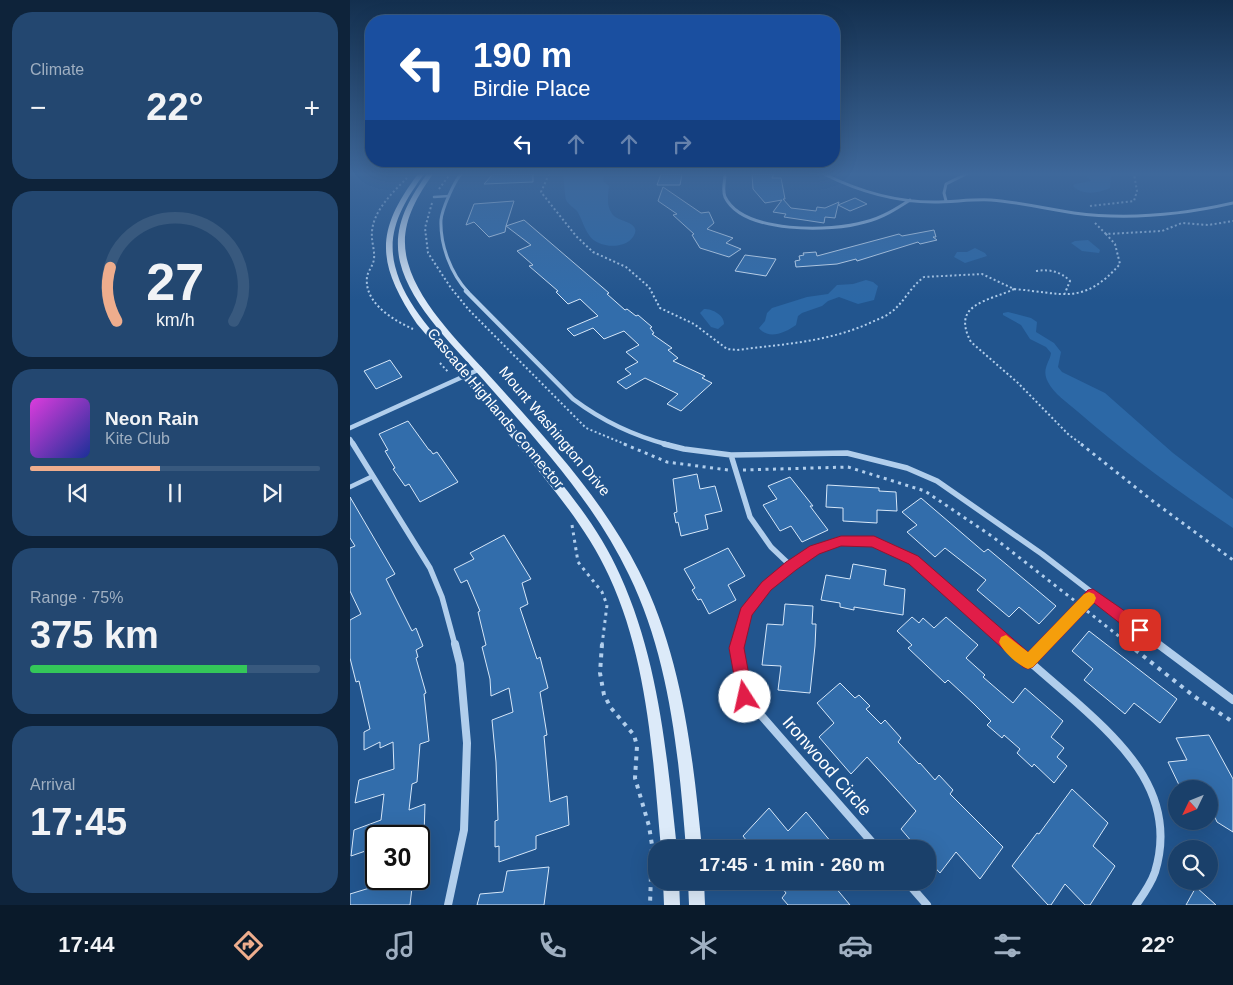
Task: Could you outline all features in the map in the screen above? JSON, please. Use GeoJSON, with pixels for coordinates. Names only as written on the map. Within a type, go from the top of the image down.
{"type":"FeatureCollection","features":[{"type":"Feature","properties":{"kind":"main road"},"geometry":{"type":"LineString","coordinates":[[395,216],[389,241],[389,254],[392,274],[405,302],[461,377],[572,504],[615,576],[630,615],[649,689],[658,738],[668,840]]}},
{"type":"Feature","properties":{"kind":"main road","name":"Mount Washington Drive"},"geometry":{"type":"LineString","coordinates":[[405,216],[400,239],[402,256],[407,275],[417,295],[576,479],[617,540],[637,580],[654,622],[675,701],[693,840]]}},
{"type":"Feature","properties":{"kind":"main road"},"geometry":{"type":"LineString","coordinates":[[671,890],[672,905]]}},
{"type":"Feature","properties":{"kind":"main road"},"geometry":{"type":"LineString","coordinates":[[696,890],[697,905]]}},
{"type":"Feature","properties":{"kind":"street"},"geometry":{"type":"LineString","coordinates":[[443,216],[444,249],[460,284],[573,399],[593,414],[650,440],[684,450],[731,455],[847,453],[907,468],[937,481],[1042,554],[1093,595],[1233,700]]}},
{"type":"Feature","properties":{"kind":"street"},"geometry":{"type":"LineString","coordinates":[[750,216],[776,225],[808,229],[858,224],[880,216]]}},
{"type":"Feature","properties":{"kind":"street"},"geometry":{"type":"LineString","coordinates":[[350,428],[480,369]]}},
{"type":"Feature","properties":{"kind":"street"},"geometry":{"type":"LineString","coordinates":[[350,438],[430,568],[442,597],[460,664],[467,743],[464,830],[448,905]]}},
{"type":"Feature","properties":{"kind":"street"},"geometry":{"type":"LineString","coordinates":[[731,455],[750,517],[771,547],[791,566]]}},
{"type":"Feature","properties":{"kind":"street","name":"Ironwood Circle"},"geometry":{"type":"LineString","coordinates":[[870,840],[745,697],[736,648],[746,612],[766,586],[814,550],[841,541],[874,542],[913,560],[1111,733],[1134,758],[1154,793],[1161,828],[1156,870],[1136,905]]}},
{"type":"Feature","properties":{"kind":"street"},"geometry":{"type":"LineString","coordinates":[[1028,662],[1093,595]]}},
{"type":"Feature","properties":{"kind":"street"},"geometry":{"type":"LineString","coordinates":[[914,890],[927,905]]}},
{"type":"Feature","properties":{"kind":"lane"},"geometry":{"type":"LineString","coordinates":[[350,487],[373,476]]}},
{"type":"Feature","properties":{"kind":"path","name":"Cascade Highlands Connector"},"geometry":{"type":"LineString","coordinates":[[378,216],[371,230],[374,258],[367,279],[370,293],[377,305],[390,317],[415,330]]}},
{"type":"Feature","properties":{"kind":"path"},"geometry":{"type":"LineString","coordinates":[[429,216],[426,228],[428,253],[451,288],[586,428],[667,462],[735,470],[848,467],[925,491],[993,537],[1054,583],[1195,697],[1233,722]]}},
{"type":"Feature","properties":{"kind":"path"},"geometry":{"type":"LineString","coordinates":[[560,216],[576,236],[593,252],[626,268],[649,287],[660,308],[694,324],[727,349],[737,350],[821,340],[861,327],[889,314],[906,298],[917,282],[930,276],[982,274],[1014,290]]}},
{"type":"Feature","properties":{"kind":"path"},"geometry":{"type":"LineString","coordinates":[[1106,234],[1115,244],[1120,264],[1112,274],[1100,283],[1080,294],[1014,290],[978,301],[967,314],[965,323],[967,336],[971,342],[1018,384],[1069,435],[1111,466],[1154,502],[1233,560]]}},
{"type":"Feature","properties":{"kind":"path"},"geometry":{"type":"LineString","coordinates":[[1036,271],[1052,271],[1068,278],[1070,281],[1066,294]]}},
{"type":"Feature","properties":{"kind":"path","name":"Cascade Highlands Connector"},"geometry":{"type":"LineString","coordinates":[[436,357],[461,377]]}},
{"type":"Feature","properties":{"kind":"path"},"geometry":{"type":"LineString","coordinates":[[571,522],[576,541],[577,560],[584,573],[598,584],[608,605],[601,649],[601,680],[604,696],[636,740],[638,751],[634,772],[636,788],[649,827],[652,867],[650,905]]}},
{"type":"Feature","properties":{"kind":"shaded area"},"geometry":{"type":"Polygon","coordinates":[[[579,216],[615,216],[633,225],[635,228],[633,237],[629,241],[617,246],[598,243],[587,232],[579,216]]]}},
{"type":"Feature","properties":{"kind":"shaded area"},"geometry":{"type":"Polygon","coordinates":[[[1088,240],[1100,250],[1099,253],[1082,251],[1071,243],[1075,241],[1088,240]]]}},
{"type":"Feature","properties":{"kind":"shaded area"},"geometry":{"type":"Polygon","coordinates":[[[975,248],[987,256],[965,263],[954,257],[957,252],[967,252],[975,248]]]}},
{"type":"Feature","properties":{"kind":"shaded area"},"geometry":{"type":"Polygon","coordinates":[[[866,280],[878,286],[874,300],[858,304],[839,297],[828,301],[822,306],[802,313],[798,316],[796,325],[782,333],[767,334],[759,328],[772,308],[807,297],[828,294],[837,285],[853,284],[866,280]]]}},
{"type":"Feature","properties":{"kind":"shaded area"},"geometry":{"type":"Polygon","coordinates":[[[704,309],[717,313],[724,321],[724,324],[718,329],[711,327],[700,313],[704,309]]]}},
{"type":"Feature","properties":{"kind":"shaded area"},"geometry":{"type":"Polygon","coordinates":[[[1008,312],[1031,318],[1037,322],[1036,332],[1054,343],[1061,352],[1058,367],[1062,372],[1105,393],[1173,453],[1233,499],[1233,528],[1134,457],[1057,394],[1050,386],[1045,373],[1051,353],[1046,347],[1030,339],[1021,325],[1003,315],[1003,313],[1008,312]]]}},
{"type":"Feature","properties":{"kind":"building"},"geometry":{"type":"Polygon","coordinates":[[[469,216],[509,216],[505,232],[489,237],[474,222],[466,225],[469,216]]]}},
{"type":"Feature","properties":{"kind":"building"},"geometry":{"type":"Polygon","coordinates":[[[674,216],[711,216],[714,223],[707,229],[733,238],[726,243],[741,249],[729,257],[700,248],[692,235],[694,234],[674,216]]]}},
{"type":"Feature","properties":{"kind":"building"},"geometry":{"type":"Polygon","coordinates":[[[835,216],[835,218],[825,217],[824,223],[784,217],[835,216]]]}},
{"type":"Feature","properties":{"kind":"building"},"geometry":{"type":"Polygon","coordinates":[[[524,220],[609,293],[607,294],[625,310],[627,309],[636,316],[638,315],[652,327],[650,328],[654,333],[652,334],[672,348],[668,350],[678,358],[673,361],[705,376],[702,378],[712,383],[681,411],[667,404],[678,394],[645,378],[626,389],[617,382],[631,374],[625,369],[638,362],[626,352],[639,345],[624,331],[604,339],[593,328],[574,336],[567,329],[598,316],[580,299],[568,304],[556,292],[558,291],[529,266],[533,265],[517,251],[531,245],[506,226],[524,220]]]}},
{"type":"Feature","properties":{"kind":"building"},"geometry":{"type":"Polygon","coordinates":[[[934,230],[936,237],[933,237],[937,240],[920,244],[918,242],[857,261],[856,259],[837,264],[796,267],[795,261],[800,260],[799,256],[804,255],[803,253],[816,252],[817,256],[899,234],[902,236],[934,230]]]}},
{"type":"Feature","properties":{"kind":"building"},"geometry":{"type":"Polygon","coordinates":[[[745,255],[776,259],[766,276],[735,271],[745,255]]]}},
{"type":"Feature","properties":{"kind":"building"},"geometry":{"type":"Polygon","coordinates":[[[390,360],[402,377],[376,389],[364,371],[390,360]]]}},
{"type":"Feature","properties":{"kind":"building"},"geometry":{"type":"Polygon","coordinates":[[[408,421],[429,450],[433,454],[437,452],[458,482],[420,502],[409,484],[405,486],[393,469],[395,468],[385,451],[388,450],[379,434],[408,421]]]}},
{"type":"Feature","properties":{"kind":"building"},"geometry":{"type":"Polygon","coordinates":[[[697,474],[700,489],[715,486],[722,511],[705,515],[708,529],[681,536],[674,513],[677,512],[673,479],[697,474]]]}},
{"type":"Feature","properties":{"kind":"building"},"geometry":{"type":"Polygon","coordinates":[[[790,477],[813,506],[810,506],[828,530],[802,542],[791,526],[780,531],[763,505],[777,499],[768,486],[790,477]]]}},
{"type":"Feature","properties":{"kind":"building"},"geometry":{"type":"Polygon","coordinates":[[[827,485],[879,488],[879,491],[896,492],[897,511],[877,510],[877,523],[843,521],[843,508],[826,507],[827,485]]]}},
{"type":"Feature","properties":{"kind":"building"},"geometry":{"type":"Polygon","coordinates":[[[350,497],[395,574],[386,579],[412,631],[416,628],[423,646],[416,650],[418,657],[416,658],[426,693],[424,694],[429,741],[420,744],[417,782],[412,784],[409,810],[425,804],[424,825],[368,825],[381,820],[384,794],[355,803],[359,780],[394,769],[393,742],[380,748],[380,742],[364,750],[364,732],[370,729],[359,681],[356,682],[350,658],[350,620],[361,614],[350,591],[350,548],[355,546],[350,538],[350,497]]]}},
{"type":"Feature","properties":{"kind":"building"},"geometry":{"type":"Polygon","coordinates":[[[921,498],[984,552],[988,549],[1056,606],[1039,624],[1019,607],[1009,617],[977,590],[986,580],[945,548],[935,557],[907,532],[917,525],[902,512],[921,498]]]}},
{"type":"Feature","properties":{"kind":"building"},"geometry":{"type":"Polygon","coordinates":[[[504,535],[531,579],[522,583],[528,604],[520,608],[537,659],[540,657],[548,688],[540,692],[547,735],[544,736],[550,802],[567,796],[569,825],[536,836],[536,849],[499,862],[499,846],[495,847],[495,821],[498,820],[492,720],[513,712],[509,688],[491,696],[490,679],[482,647],[486,645],[478,612],[480,611],[467,580],[461,583],[454,569],[474,559],[470,553],[504,535]]]}},
{"type":"Feature","properties":{"kind":"building"},"geometry":{"type":"Polygon","coordinates":[[[728,548],[745,576],[728,585],[736,600],[709,614],[701,599],[698,600],[692,590],[695,588],[684,569],[728,548]]]}},
{"type":"Feature","properties":{"kind":"building"},"geometry":{"type":"Polygon","coordinates":[[[853,564],[886,570],[884,585],[905,589],[903,615],[854,607],[854,610],[840,607],[840,603],[821,600],[826,575],[850,579],[853,564]]]}},
{"type":"Feature","properties":{"kind":"building"},"geometry":{"type":"Polygon","coordinates":[[[785,604],[813,606],[812,624],[816,624],[810,693],[778,690],[781,666],[762,665],[767,624],[783,625],[785,604]]]}},
{"type":"Feature","properties":{"kind":"building"},"geometry":{"type":"Polygon","coordinates":[[[912,617],[919,623],[923,618],[934,628],[946,617],[978,645],[966,658],[985,675],[983,677],[1013,703],[1025,688],[1063,721],[1051,737],[1064,748],[1057,757],[1067,766],[1054,783],[1034,764],[1032,767],[1017,753],[1020,749],[1004,735],[1002,738],[987,725],[991,721],[974,704],[948,680],[945,683],[908,648],[912,645],[897,631],[912,617]]]}},
{"type":"Feature","properties":{"kind":"building"},"geometry":{"type":"Polygon","coordinates":[[[1089,631],[1177,699],[1160,723],[1134,703],[1125,714],[1084,680],[1093,669],[1072,651],[1089,631]]]}},
{"type":"Feature","properties":{"kind":"building"},"geometry":{"type":"Polygon","coordinates":[[[840,683],[855,698],[859,695],[870,706],[866,709],[881,724],[885,720],[901,738],[898,742],[919,764],[935,780],[939,775],[953,790],[950,794],[1003,847],[980,879],[956,852],[940,873],[936,869],[936,840],[910,840],[901,829],[916,811],[867,757],[851,774],[819,737],[834,723],[817,703],[840,683]]]}},
{"type":"Feature","properties":{"kind":"building"},"geometry":{"type":"Polygon","coordinates":[[[1209,735],[1233,779],[1233,832],[1218,823],[1218,780],[1177,780],[1168,762],[1187,760],[1176,738],[1209,735]]]}},
{"type":"Feature","properties":{"kind":"building"},"geometry":{"type":"Polygon","coordinates":[[[1072,789],[1108,823],[1093,846],[1115,866],[1090,905],[1085,905],[1065,884],[1051,905],[1048,905],[1012,866],[1037,833],[1039,834],[1072,789]]]}},
{"type":"Feature","properties":{"kind":"building"},"geometry":{"type":"Polygon","coordinates":[[[769,808],[788,831],[806,812],[829,840],[746,840],[743,836],[769,808]]]}},
{"type":"Feature","properties":{"kind":"building"},"geometry":{"type":"Polygon","coordinates":[[[365,826],[365,851],[351,856],[354,830],[365,826]]]}},
{"type":"Feature","properties":{"kind":"building"},"geometry":{"type":"Polygon","coordinates":[[[549,867],[544,905],[477,905],[480,894],[503,892],[507,871],[549,867]]]}},
{"type":"Feature","properties":{"kind":"building"},"geometry":{"type":"Polygon","coordinates":[[[365,889],[412,890],[410,905],[350,905],[350,894],[365,889]]]}},
{"type":"Feature","properties":{"kind":"building"},"geometry":{"type":"Polygon","coordinates":[[[784,890],[838,890],[850,905],[788,905],[782,898],[786,893],[784,890]]]}},
{"type":"Feature","properties":{"kind":"building"},"geometry":{"type":"Polygon","coordinates":[[[1194,890],[1199,890],[1216,905],[1186,905],[1194,890]]]}},
{"type":"Feature","properties":{"kind":"slow traffic"},"geometry":{"type":"LineString","coordinates":[[1006,642],[1028,662],[1089,598]]}},
{"type":"Feature","properties":{"kind":"route"},"geometry":{"type":"LineString","coordinates":[[745,697],[736,648],[746,612],[766,586],[791,566],[814,550],[841,541],[874,542],[913,560],[1028,662],[1093,595],[1140,630]]}}]}
